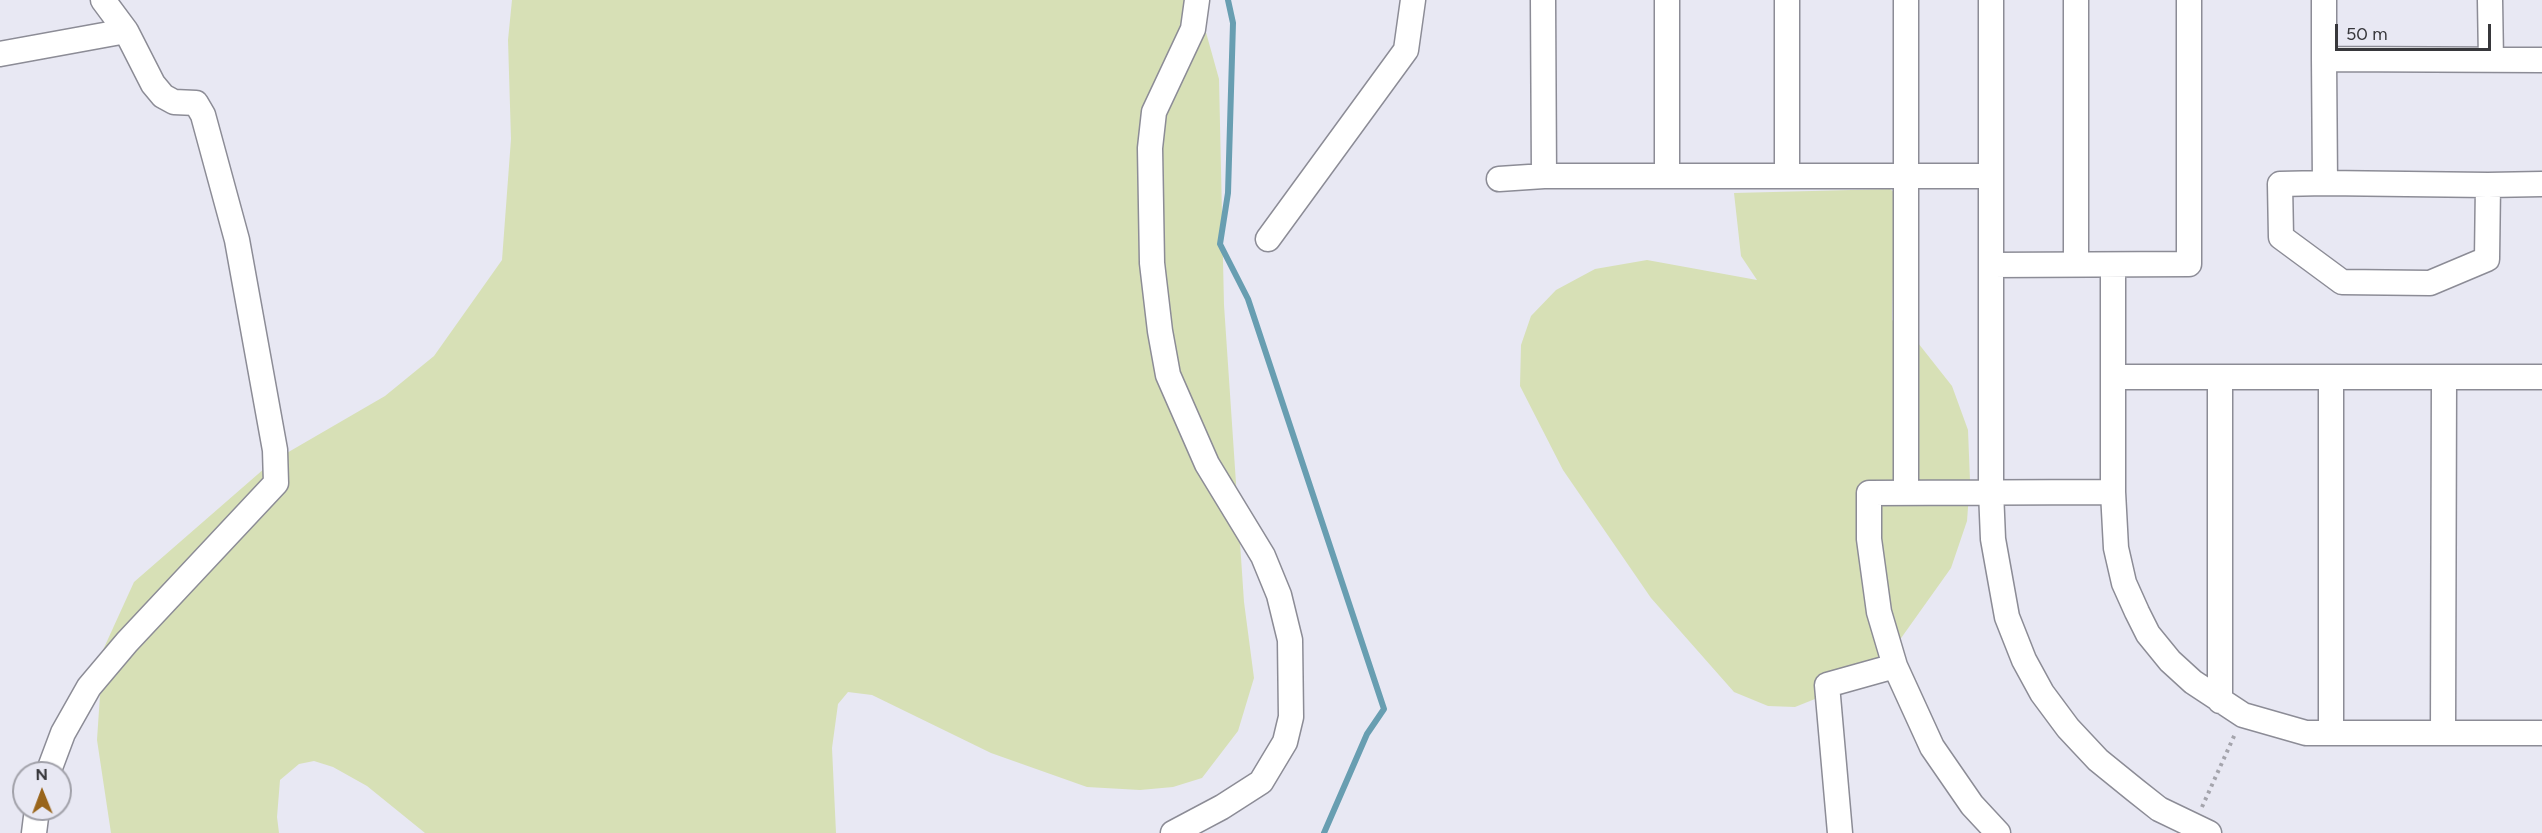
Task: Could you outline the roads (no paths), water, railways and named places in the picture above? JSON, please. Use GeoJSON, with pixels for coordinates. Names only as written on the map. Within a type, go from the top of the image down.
{"type":"FeatureCollection","features":[{"type":"Feature","properties":{"kind":"street"},"geometry":{"type":"LineString","coordinates":[[52,761],[63,733],[89,687],[127,642],[276,483],[275,450],[237,240],[203,115],[196,103],[174,102],[164,96],[153,84],[126,31],[103,0]]}},
{"type":"Feature","properties":{"kind":"street"},"geometry":{"type":"LineString","coordinates":[[1173,833],[1222,807],[1261,782],[1285,742],[1291,717],[1290,640],[1279,595],[1263,556],[1207,464],[1168,375],[1160,331],[1152,263],[1150,148],[1154,112],[1193,30],[1197,0]]}},
{"type":"Feature","properties":{"kind":"street"},"geometry":{"type":"LineString","coordinates":[[1268,239],[1406,50],[1413,0]]}},
{"type":"Feature","properties":{"kind":"street"},"geometry":{"type":"LineString","coordinates":[[1543,0],[1544,176]]}},
{"type":"Feature","properties":{"kind":"street"},"geometry":{"type":"LineString","coordinates":[[1667,0],[1667,176]]}},
{"type":"Feature","properties":{"kind":"street"},"geometry":{"type":"LineString","coordinates":[[1786,0],[1787,176]]}},
{"type":"Feature","properties":{"kind":"street"},"geometry":{"type":"LineString","coordinates":[[1906,0],[1906,492]]}},
{"type":"Feature","properties":{"kind":"street"},"geometry":{"type":"LineString","coordinates":[[1991,0],[1991,491],[1993,539],[2007,617],[2024,660],[2042,693],[2068,728],[2098,760],[2159,809],[2204,831]]}},
{"type":"Feature","properties":{"kind":"street"},"geometry":{"type":"LineString","coordinates":[[2076,0],[2076,264]]}},
{"type":"Feature","properties":{"kind":"street"},"geometry":{"type":"LineString","coordinates":[[1991,265],[2189,264],[2189,0]]}},
{"type":"Feature","properties":{"kind":"street"},"geometry":{"type":"LineString","coordinates":[[2324,0],[2325,183]]}},
{"type":"Feature","properties":{"kind":"street"},"geometry":{"type":"LineString","coordinates":[[2490,0],[2491,60]]}},
{"type":"Feature","properties":{"kind":"street"},"geometry":{"type":"LineString","coordinates":[[0,54],[126,31]]}},
{"type":"Feature","properties":{"kind":"street"},"geometry":{"type":"LineString","coordinates":[[2324,59],[2542,60]]}},
{"type":"Feature","properties":{"kind":"street"},"geometry":{"type":"LineString","coordinates":[[1499,179],[1544,176],[1991,176]]}},
{"type":"Feature","properties":{"kind":"street"},"geometry":{"type":"LineString","coordinates":[[2488,185],[2487,259],[2430,283],[2342,282],[2281,237],[2280,184],[2542,184]]}},
{"type":"Feature","properties":{"kind":"street"},"geometry":{"type":"LineString","coordinates":[[2113,265],[2113,492],[2116,548],[2124,583],[2148,634],[2170,661],[2193,682],[2243,715],[2306,733],[2542,733]]}},
{"type":"Feature","properties":{"kind":"street"},"geometry":{"type":"LineString","coordinates":[[2113,377],[2542,377]]}},
{"type":"Feature","properties":{"kind":"street"},"geometry":{"type":"LineString","coordinates":[[2220,377],[2220,701]]}},
{"type":"Feature","properties":{"kind":"street"},"geometry":{"type":"LineString","coordinates":[[2331,377],[2331,733]]}},
{"type":"Feature","properties":{"kind":"street"},"geometry":{"type":"LineString","coordinates":[[2444,377],[2444,733]]}},
{"type":"Feature","properties":{"kind":"street"},"geometry":{"type":"LineString","coordinates":[[1998,833],[1972,805],[1932,747],[1895,666],[1879,612],[1869,539],[1869,493],[2113,492]]}},
{"type":"Feature","properties":{"kind":"street"},"geometry":{"type":"LineString","coordinates":[[1840,833],[1827,685],[1895,666]]}},
{"type":"Feature","properties":{"kind":"waterway"},"geometry":{"type":"LineString","coordinates":[[1228,0],[1233,23],[1228,193],[1220,244],[1248,299],[1384,709],[1367,734],[1324,833]]}}]}
